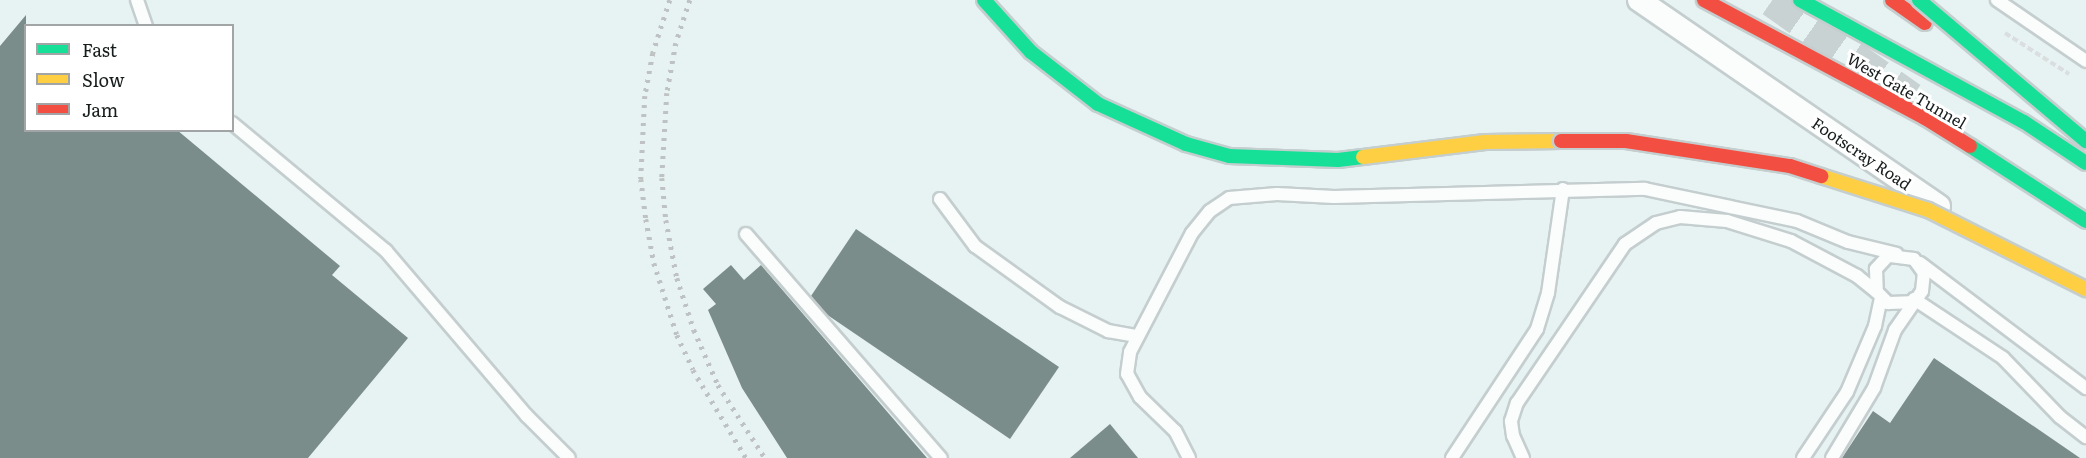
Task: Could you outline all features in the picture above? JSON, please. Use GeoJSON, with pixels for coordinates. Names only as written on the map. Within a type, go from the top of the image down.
{"type":"FeatureCollection","features":[{"type":"Feature","properties":{"kind":"main road"},"geometry":{"type":"LineString","coordinates":[[984,0],[1031,52],[1098,104],[1186,144],[1229,156],[1338,160],[1485,142],[1561,141],[1626,141],[1725,153],[1790,166],[1928,210],[2086,289]]}},
{"type":"Feature","properties":{"kind":"main road","name":"West Gate Tunnel"},"geometry":{"type":"LineString","coordinates":[[1704,0],[1925,118],[2086,221]]}},
{"type":"Feature","properties":{"kind":"main road","name":"West Gate Tunnel"},"geometry":{"type":"LineString","coordinates":[[1800,0],[2024,122],[2086,163]]}},
{"type":"Feature","properties":{"kind":"main road"},"geometry":{"type":"LineString","coordinates":[[1892,0],[1925,23]]}},
{"type":"Feature","properties":{"kind":"main road"},"geometry":{"type":"LineString","coordinates":[[1919,0],[2086,141]]}},
{"type":"Feature","properties":{"kind":"street","name":"Footscray Road"},"geometry":{"type":"LineString","coordinates":[[1639,0],[2086,306]]}},
{"type":"Feature","properties":{"kind":"lane"},"geometry":{"type":"LineString","coordinates":[[137,0],[145,24]]}},
{"type":"Feature","properties":{"kind":"lane"},"geometry":{"type":"LineString","coordinates":[[1996,0],[2086,61]]}},
{"type":"Feature","properties":{"kind":"lane"},"geometry":{"type":"LineString","coordinates":[[234,125],[386,251],[527,416],[569,458]]}},
{"type":"Feature","properties":{"kind":"lane"},"geometry":{"type":"LineString","coordinates":[[1452,458],[1537,329],[1548,293],[1563,189]]}},
{"type":"Feature","properties":{"kind":"lane"},"geometry":{"type":"LineString","coordinates":[[1189,458],[1175,431],[1140,397],[1127,374],[1136,336],[1192,233],[1210,211],[1229,198],[1645,189],[1708,200],[1797,221],[1848,242],[1914,259],[2086,388]]}},
{"type":"Feature","properties":{"kind":"lane"},"geometry":{"type":"LineString","coordinates":[[940,199],[975,246],[1060,307],[1108,332],[1136,336]]}},
{"type":"Feature","properties":{"kind":"lane"},"geometry":{"type":"LineString","coordinates":[[1523,458],[1513,436],[1511,421],[1517,403],[1625,244],[1656,223],[1680,217],[1728,221],[1791,241],[1857,276],[1879,295],[1896,305],[1913,301],[2003,358],[2060,417],[2086,437]]}},
{"type":"Feature","properties":{"kind":"lane"},"geometry":{"type":"LineString","coordinates":[[746,234],[941,458]]}},
{"type":"Feature","properties":{"kind":"lane"},"geometry":{"type":"LineString","coordinates":[[1803,458],[1847,392],[1875,326],[1879,295],[1876,268],[1888,256],[1897,254]]}},
{"type":"Feature","properties":{"kind":"lane"},"geometry":{"type":"LineString","coordinates":[[1832,458],[1874,388],[1895,330],[1924,282],[1914,259]]}},
{"type":"Feature","properties":{"kind":"path"},"geometry":{"type":"LineString","coordinates":[[2000,30],[2076,79]]}},
{"type":"Feature","properties":{"kind":"building"},"geometry":{"type":"Polygon","coordinates":[[[26,15],[26,24],[24,24],[24,132],[179,132],[340,266],[332,275],[408,338],[308,458],[0,458],[0,46],[26,15]]]}},
{"type":"Feature","properties":{"kind":"building"},"geometry":{"type":"Polygon","coordinates":[[[856,229],[1059,367],[1010,439],[826,314],[811,296],[856,229]]]}},
{"type":"Feature","properties":{"kind":"building"},"geometry":{"type":"Polygon","coordinates":[[[731,265],[744,280],[761,265],[927,458],[787,458],[742,388],[708,310],[716,304],[703,289],[731,265]]]}},
{"type":"Feature","properties":{"kind":"building"},"geometry":{"type":"Polygon","coordinates":[[[1934,358],[2080,458],[1842,458],[1873,411],[1890,423],[1934,358]]]}},
{"type":"Feature","properties":{"kind":"building"},"geometry":{"type":"Polygon","coordinates":[[[1110,424],[1138,458],[1070,458],[1110,424]]]}},
{"type":"Feature","properties":{"kind":"tunnel"},"geometry":{"type":"LineString","coordinates":[[1772,0],[1911,98]]}},
{"type":"Feature","properties":{"kind":"railway"},"geometry":{"type":"LineString","coordinates":[[670,0],[653,53],[645,96],[641,179],[646,219],[654,263],[677,335],[693,370],[746,458]]}},
{"type":"Feature","properties":{"kind":"railway"},"geometry":{"type":"LineString","coordinates":[[690,0],[676,43],[667,93],[662,178],[666,220],[677,278],[694,330],[718,385],[765,458]]}},
{"type":"Feature","properties":{"kind":"traffic: fast"},"geometry":{"type":"LineString","coordinates":[[984,0],[1031,52],[1098,104],[1186,144],[1229,156],[1338,160],[1363,157]]}},
{"type":"Feature","properties":{"kind":"traffic: fast"},"geometry":{"type":"LineString","coordinates":[[1800,0],[2024,122],[2086,163]]}},
{"type":"Feature","properties":{"kind":"traffic: fast"},"geometry":{"type":"LineString","coordinates":[[1919,0],[2086,141]]}},
{"type":"Feature","properties":{"kind":"traffic: fast"},"geometry":{"type":"LineString","coordinates":[[1970,146],[2086,221]]}},
{"type":"Feature","properties":{"kind":"traffic: slow"},"geometry":{"type":"LineString","coordinates":[[1363,157],[1485,142],[1561,141]]}},
{"type":"Feature","properties":{"kind":"traffic: slow"},"geometry":{"type":"LineString","coordinates":[[1821,176],[1928,210],[2086,289]]}},
{"type":"Feature","properties":{"kind":"traffic: jam"},"geometry":{"type":"LineString","coordinates":[[1704,0],[1925,118],[1970,146]]}},
{"type":"Feature","properties":{"kind":"traffic: jam"},"geometry":{"type":"LineString","coordinates":[[1892,0],[1925,23]]}},
{"type":"Feature","properties":{"kind":"traffic: jam"},"geometry":{"type":"LineString","coordinates":[[1561,141],[1626,141],[1790,166],[1821,176]]}}]}
